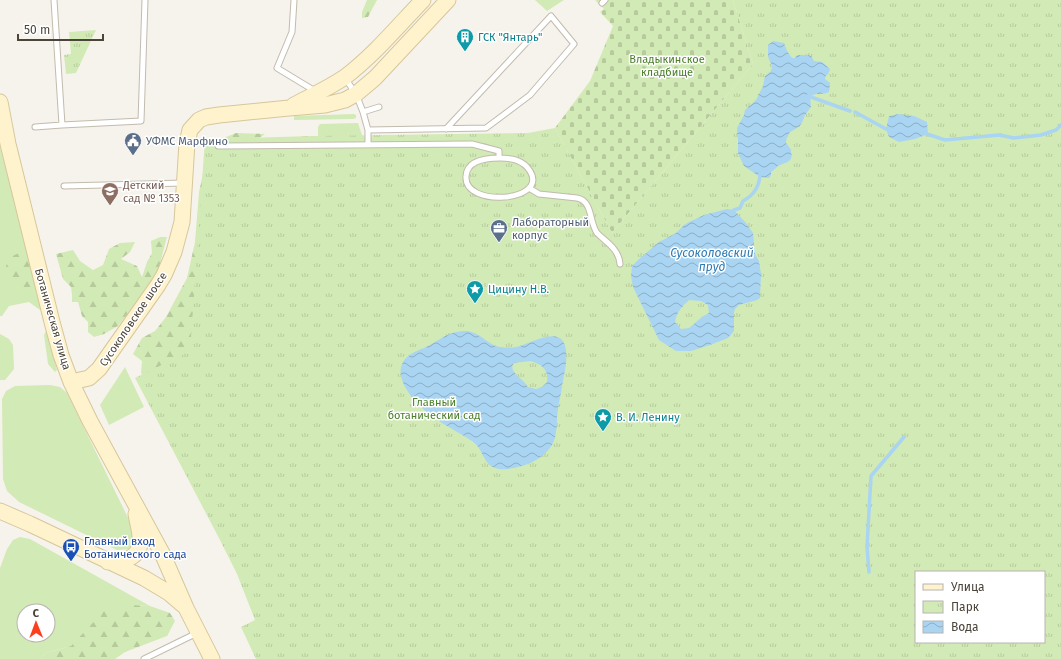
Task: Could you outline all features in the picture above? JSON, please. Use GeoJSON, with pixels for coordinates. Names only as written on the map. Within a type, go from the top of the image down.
{"type":"FeatureCollection","features":[{"type":"Feature","properties":{"kind":"main road","name":"Сусоколовское шоссе"},"geometry":{"type":"LineString","coordinates":[[289,108],[345,77],[371,54],[424,0]]}},
{"type":"Feature","properties":{"kind":"main road","name":"Сусоколовское шоссе"},"geometry":{"type":"LineString","coordinates":[[71,382],[89,378],[99,369],[164,275],[174,252],[182,222],[187,143],[190,130],[199,120],[206,117],[219,115],[325,105],[344,100],[356,94],[375,78],[448,0]]}},
{"type":"Feature","properties":{"kind":"main road","name":"Ботаническая улица"},"geometry":{"type":"LineString","coordinates":[[0,102],[8,144],[52,322],[61,355],[71,382],[133,502],[162,553],[186,608],[212,659]]}},
{"type":"Feature","properties":{"kind":"main road"},"geometry":{"type":"LineString","coordinates":[[108,562],[132,557],[138,550],[140,541],[133,502]]}},
{"type":"Feature","properties":{"kind":"main road","name":"Ботаническая улица"},"geometry":{"type":"LineString","coordinates":[[0,511],[150,582],[169,593],[186,608]]}},
{"type":"Feature","properties":{"kind":"lane"},"geometry":{"type":"LineString","coordinates":[[54,0],[62,125]]}},
{"type":"Feature","properties":{"kind":"lane"},"geometry":{"type":"LineString","coordinates":[[35,128],[62,125],[141,121],[145,0]]}},
{"type":"Feature","properties":{"kind":"lane"},"geometry":{"type":"LineString","coordinates":[[294,0],[292,32],[277,68],[317,93]]}},
{"type":"Feature","properties":{"kind":"lane"},"geometry":{"type":"LineString","coordinates":[[368,130],[446,129],[486,128],[530,95],[574,44],[551,16],[446,129]]}},
{"type":"Feature","properties":{"kind":"lane"},"geometry":{"type":"LineString","coordinates":[[345,77],[356,94],[368,130],[368,145]]}},
{"type":"Feature","properties":{"kind":"lane"},"geometry":{"type":"LineString","coordinates":[[362,112],[379,107]]}},
{"type":"Feature","properties":{"kind":"lane"},"geometry":{"type":"LineString","coordinates":[[218,146],[472,144],[499,151],[500,158]]}},
{"type":"Feature","properties":{"kind":"lane"},"geometry":{"type":"LineString","coordinates":[[500,158],[516,160],[522,162],[526,166],[532,177],[529,188],[518,195],[508,197],[482,195],[470,188],[466,178],[466,172],[469,168],[480,160],[500,158]]}},
{"type":"Feature","properties":{"kind":"lane"},"geometry":{"type":"LineString","coordinates":[[64,186],[185,183]]}},
{"type":"Feature","properties":{"kind":"lane"},"geometry":{"type":"LineString","coordinates":[[529,188],[536,193],[579,198],[586,202],[589,207],[595,230],[617,252],[620,264]]}},
{"type":"Feature","properties":{"kind":"lane"},"geometry":{"type":"LineString","coordinates":[[144,659],[199,632]]}},
{"type":"Feature","properties":{"kind":"green space"},"geometry":{"type":"Polygon","coordinates":[[[367,0],[377,0],[368,17],[362,18],[362,12],[367,0]]]}},
{"type":"Feature","properties":{"kind":"green space"},"geometry":{"type":"Polygon","coordinates":[[[535,0],[564,0],[547,11],[535,0]]]}},
{"type":"Feature","properties":{"kind":"green space","name":"Владыкинское кладбище"},"geometry":{"type":"Polygon","coordinates":[[[595,0],[733,0],[753,64],[612,233],[555,128],[590,81],[613,26],[600,12],[604,9],[595,0]]]}},
{"type":"Feature","properties":{"kind":"green space","name":"Главный ботанический сад"},"geometry":{"type":"Polygon","coordinates":[[[733,0],[1061,0],[1061,659],[256,659],[241,627],[255,620],[237,574],[135,378],[190,351],[205,139],[528,133],[555,128],[612,233],[753,64],[733,0]]]}},
{"type":"Feature","properties":{"kind":"green space"},"geometry":{"type":"Polygon","coordinates":[[[96,30],[76,73],[66,74],[64,55],[71,54],[69,32],[96,30]]]}},
{"type":"Feature","properties":{"kind":"green space"},"geometry":{"type":"Polygon","coordinates":[[[356,115],[356,118],[353,119],[294,120],[294,116],[356,115]]]}},
{"type":"Feature","properties":{"kind":"green space"},"geometry":{"type":"Polygon","coordinates":[[[358,123],[362,139],[318,140],[318,127],[320,124],[358,123]]]}},
{"type":"Feature","properties":{"kind":"green space"},"geometry":{"type":"Polygon","coordinates":[[[236,133],[265,134],[251,144],[200,502],[201,472],[141,373],[142,361],[133,354],[142,338],[155,331],[166,317],[187,278],[195,242],[199,192],[209,144],[236,133]]]}},
{"type":"Feature","properties":{"kind":"green space"},"geometry":{"type":"Polygon","coordinates":[[[0,147],[43,309],[40,310],[29,302],[9,306],[2,316],[0,316],[0,147]]]}},
{"type":"Feature","properties":{"kind":"green space"},"geometry":{"type":"Polygon","coordinates":[[[160,237],[167,237],[158,271],[118,326],[104,334],[94,337],[88,332],[88,322],[82,316],[78,302],[72,302],[71,287],[63,279],[56,254],[73,250],[80,261],[93,270],[103,265],[109,249],[120,243],[135,242],[130,252],[121,259],[137,266],[142,277],[152,253],[151,241],[160,237]]]}},
{"type":"Feature","properties":{"kind":"green space"},"geometry":{"type":"Polygon","coordinates":[[[19,253],[28,260],[31,272],[31,297],[22,296],[18,286],[6,267],[8,258],[19,253]]]}},
{"type":"Feature","properties":{"kind":"green space"},"geometry":{"type":"Polygon","coordinates":[[[47,329],[57,370],[55,372],[48,364],[44,335],[47,329]]]}},
{"type":"Feature","properties":{"kind":"green space"},"geometry":{"type":"Polygon","coordinates":[[[0,334],[9,339],[13,345],[14,369],[5,380],[0,380],[0,334]]]}},
{"type":"Feature","properties":{"kind":"green space"},"geometry":{"type":"Polygon","coordinates":[[[125,367],[144,407],[109,425],[100,405],[125,367]]]}},
{"type":"Feature","properties":{"kind":"green space"},"geometry":{"type":"Polygon","coordinates":[[[50,385],[60,387],[67,393],[134,530],[135,543],[130,549],[117,550],[19,502],[7,491],[3,479],[2,399],[6,391],[15,386],[50,385]]]}},
{"type":"Feature","properties":{"kind":"green space"},"geometry":{"type":"Polygon","coordinates":[[[20,537],[30,539],[150,606],[133,605],[71,646],[45,653],[41,659],[0,659],[0,568],[7,549],[13,540],[20,537]]]}},
{"type":"Feature","properties":{"kind":"green space"},"geometry":{"type":"Polygon","coordinates":[[[133,605],[150,606],[170,613],[175,621],[167,636],[125,652],[115,659],[41,659],[45,653],[71,646],[104,611],[133,605]]]}},
{"type":"Feature","properties":{"kind":"water"},"geometry":{"type":"Polygon","coordinates":[[[773,41],[784,43],[792,58],[795,58],[797,55],[808,55],[811,56],[814,61],[822,62],[830,69],[825,79],[830,83],[829,92],[815,94],[811,97],[811,107],[805,115],[802,123],[788,135],[787,138],[786,143],[791,150],[792,155],[790,160],[778,166],[771,172],[769,178],[760,177],[744,166],[738,153],[737,128],[745,110],[756,100],[763,86],[765,76],[771,71],[772,66],[768,57],[768,45],[773,41]]]}},
{"type":"Feature","properties":{"kind":"water"},"geometry":{"type":"Polygon","coordinates":[[[898,114],[914,116],[927,122],[928,134],[915,139],[899,142],[889,137],[886,129],[889,116],[898,114]]]}},
{"type":"Feature","properties":{"kind":"water","name":"Сусоколовский пруд"},"geometry":{"type":"Polygon","coordinates":[[[727,209],[734,210],[753,233],[755,254],[759,261],[761,274],[760,298],[739,305],[735,309],[734,331],[728,338],[691,351],[676,351],[659,340],[633,287],[631,276],[632,266],[659,242],[676,233],[689,222],[704,215],[727,209]],[[689,300],[680,310],[675,322],[681,329],[689,328],[709,313],[708,305],[701,301],[689,300]]]}},
{"type":"Feature","properties":{"kind":"water"},"geometry":{"type":"Polygon","coordinates":[[[459,331],[476,334],[496,346],[505,348],[516,347],[551,336],[558,337],[563,341],[566,349],[566,363],[555,439],[549,450],[534,461],[522,466],[508,469],[498,469],[491,466],[485,460],[476,444],[434,418],[421,407],[408,391],[403,382],[401,366],[408,356],[448,335],[459,331]],[[534,362],[514,363],[512,366],[514,372],[528,387],[536,389],[542,387],[547,382],[547,374],[544,368],[534,362]]]}},
{"type":"Feature","properties":{"kind":"waterway"},"geometry":{"type":"LineString","coordinates":[[808,96],[850,111]]}},
{"type":"Feature","properties":{"kind":"waterway"},"geometry":{"type":"LineString","coordinates":[[855,112],[886,129],[891,129]]}},
{"type":"Feature","properties":{"kind":"waterway"},"geometry":{"type":"LineString","coordinates":[[924,133],[945,140],[999,135],[1014,138],[1041,135],[1056,130],[1061,125]]}},
{"type":"Feature","properties":{"kind":"waterway"},"geometry":{"type":"LineString","coordinates":[[734,210],[740,208],[743,201],[756,190],[760,173]]}},
{"type":"Feature","properties":{"kind":"waterway"},"geometry":{"type":"LineString","coordinates":[[869,572],[867,547],[871,476],[904,437]]}},
{"type":"Feature","properties":{"kind":"place","name":"ГСК \"Янтарь\""},"geometry":{"type":"Point","coordinates":[465,52]}},
{"type":"Feature","properties":{"kind":"place","name":"УФМС Марфино"},"geometry":{"type":"Point","coordinates":[133,156]}},
{"type":"Feature","properties":{"kind":"place","name":"Детский сад № 1353"},"geometry":{"type":"Point","coordinates":[110,206]}},
{"type":"Feature","properties":{"kind":"place","name":"Лабораторный корпус"},"geometry":{"type":"Point","coordinates":[499,243]}},
{"type":"Feature","properties":{"kind":"place","name":"Цицину Н.В."},"geometry":{"type":"Point","coordinates":[475,304]}},
{"type":"Feature","properties":{"kind":"place","name":"В. И. Ленину"},"geometry":{"type":"Point","coordinates":[603,432]}},
{"type":"Feature","properties":{"kind":"place","name":"Главный вход Ботанического сада"},"geometry":{"type":"Point","coordinates":[71,562]}}]}
